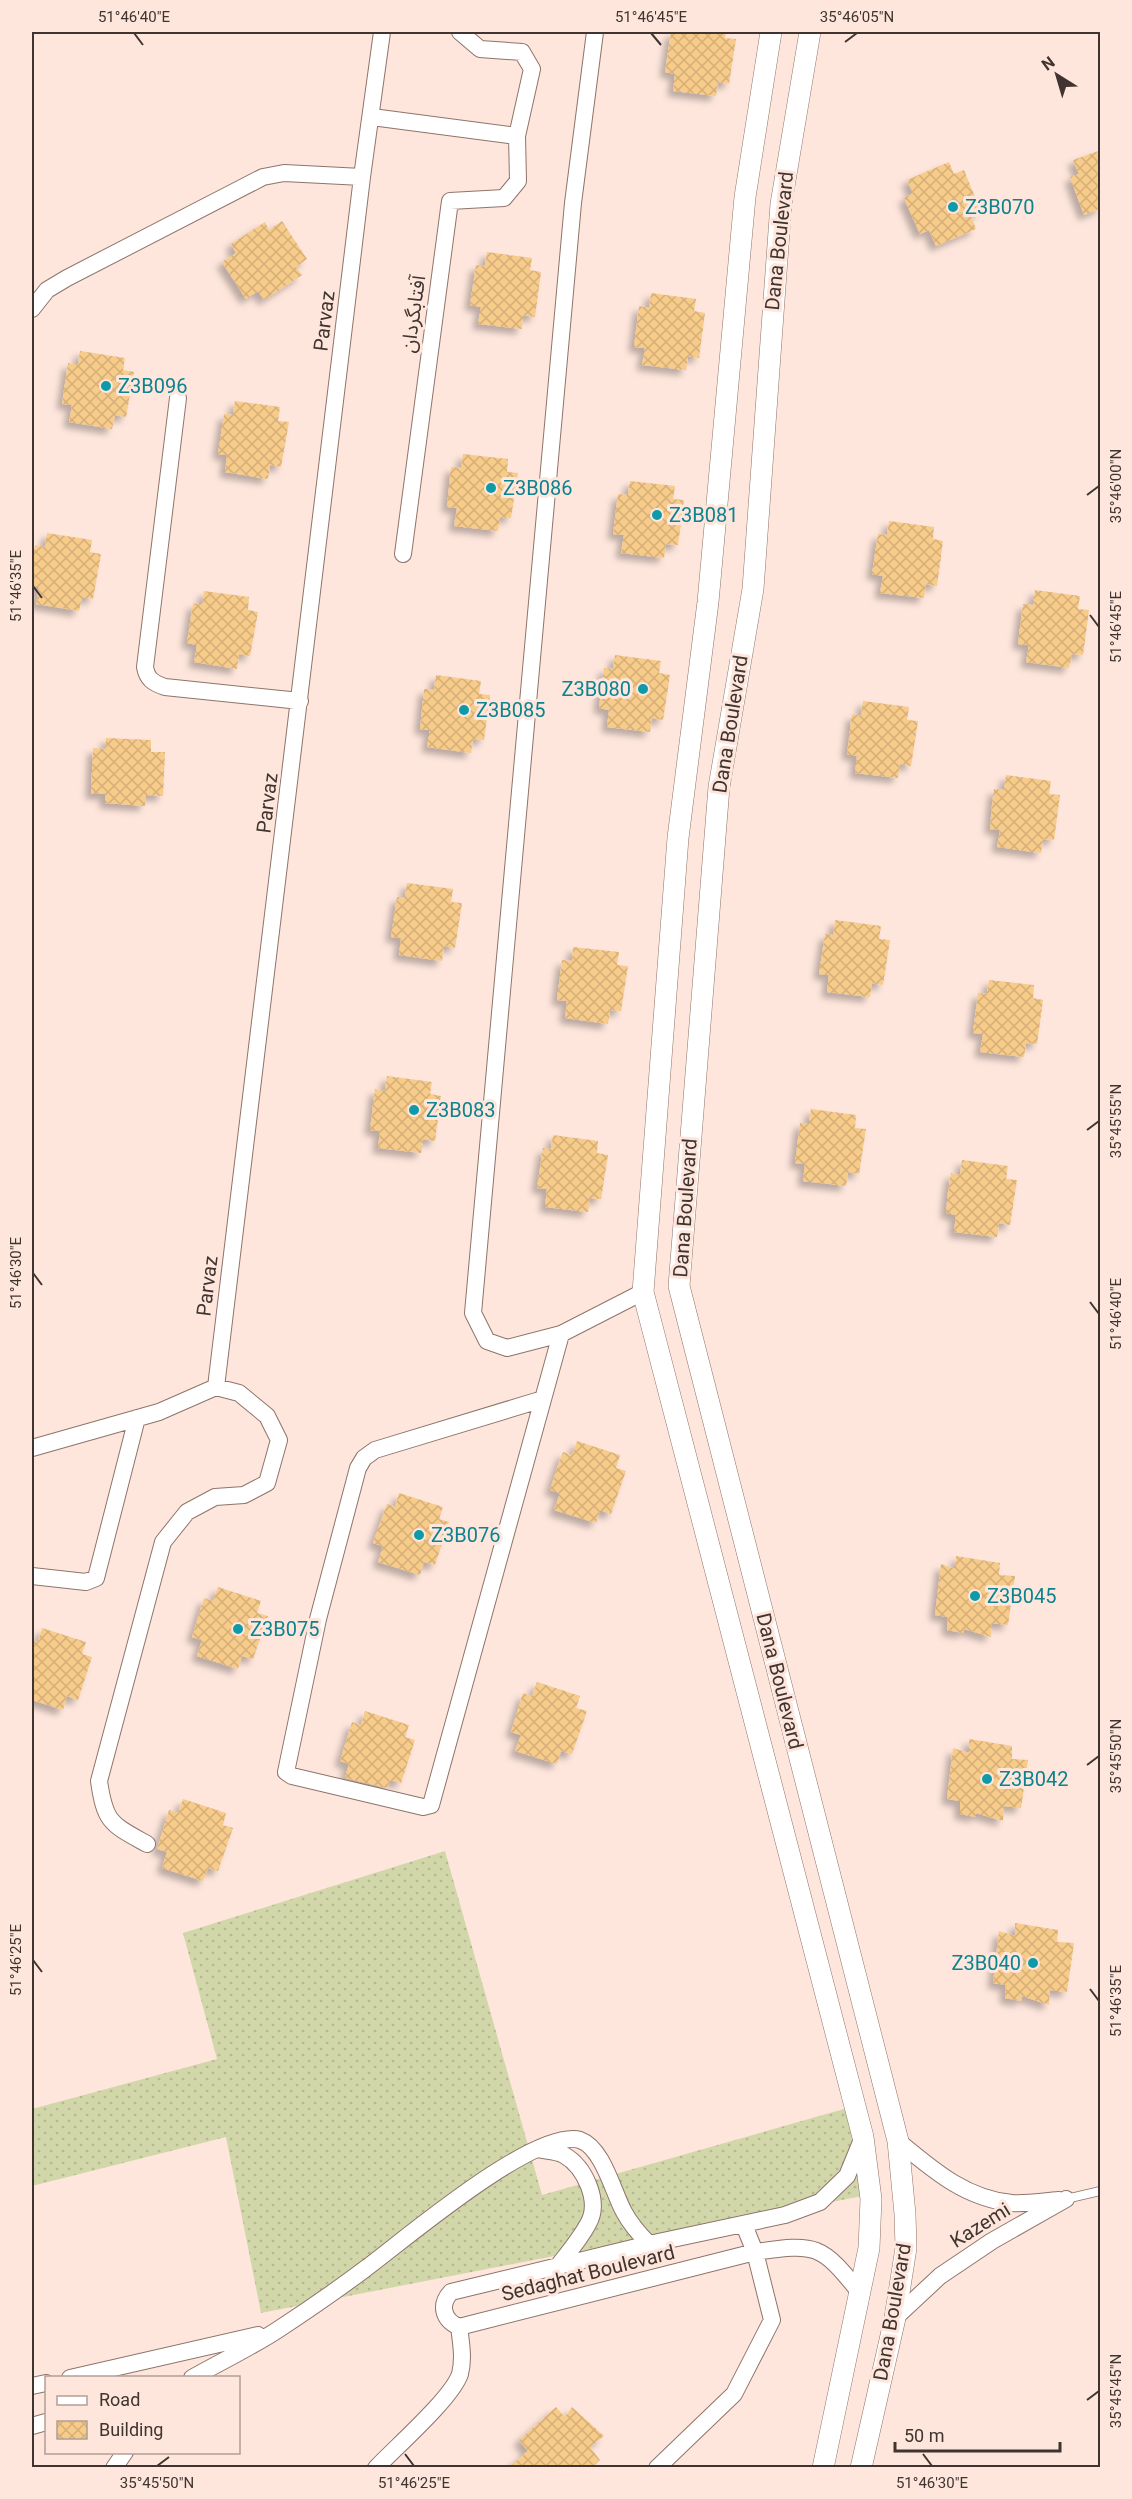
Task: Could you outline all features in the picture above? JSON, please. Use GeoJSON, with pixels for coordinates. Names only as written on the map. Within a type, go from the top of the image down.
{"type":"FeatureCollection","features":[{"type":"Feature","properties":{"kind":"street","name":"Parvaz"},"geometry":{"type":"LineString","coordinates":[[216,1387],[362,177],[382,32]]}},
{"type":"Feature","properties":{"kind":"street","name":"آفتابگردان"},"geometry":{"type":"LineString","coordinates":[[403,554],[450,201],[504,198],[518,181],[517,136],[532,69],[522,52],[480,49],[460,32]]}},
{"type":"Feature","properties":{"kind":"street"},"geometry":{"type":"LineString","coordinates":[[595,32],[573,203],[473,1313],[487,1341],[507,1348],[561,1334],[643,1292]]}},
{"type":"Feature","properties":{"kind":"street","name":"Dana Boulevard"},"geometry":{"type":"LineString","coordinates":[[771,32],[746,197],[708,603],[678,838],[643,1292],[863,2137],[871,2199],[869,2248],[823,2468]]}},
{"type":"Feature","properties":{"kind":"street","name":"Dana Boulevard"},"geometry":{"type":"LineString","coordinates":[[810,32],[780,204],[753,589],[718,787],[679,1286],[898,2141],[906,2248],[895,2318],[861,2468]]}},
{"type":"Feature","properties":{"kind":"street"},"geometry":{"type":"LineString","coordinates":[[372,117],[517,136]]}},
{"type":"Feature","properties":{"kind":"street"},"geometry":{"type":"LineString","coordinates":[[32,309],[47,291],[67,278],[263,177],[284,173],[362,177]]}},
{"type":"Feature","properties":{"kind":"street"},"geometry":{"type":"LineString","coordinates":[[178,398],[145,667],[147,676],[154,683],[165,687],[300,701]]}},
{"type":"Feature","properties":{"kind":"street"},"geometry":{"type":"LineString","coordinates":[[543,1399],[375,1450],[364,1458],[358,1468],[318,1619],[286,1772],[423,1807],[431,1805],[561,1334]]}},
{"type":"Feature","properties":{"kind":"street"},"geometry":{"type":"LineString","coordinates":[[32,1448],[159,1412],[216,1387],[240,1393],[261,1410],[267,1416],[279,1440],[267,1483],[244,1495],[215,1497],[187,1512],[163,1542],[99,1780],[103,1807],[114,1826],[147,1844]]}},
{"type":"Feature","properties":{"kind":"street"},"geometry":{"type":"LineString","coordinates":[[32,1576],[86,1582],[96,1578],[137,1418]]}},
{"type":"Feature","properties":{"kind":"street","name":"Sedaghat Boulevard"},"geometry":{"type":"LineString","coordinates":[[861,2294],[838,2265],[822,2252],[796,2246],[755,2252],[459,2327],[451,2324],[445,2316],[443,2306],[451,2292],[649,2244],[785,2215],[820,2202],[847,2176],[863,2137]]}},
{"type":"Feature","properties":{"kind":"street","name":"Sedaghat Boulevard"},"geometry":{"type":"LineString","coordinates":[[196,2376],[276,2331],[364,2270],[456,2200],[504,2167],[536,2149],[561,2140],[580,2140],[593,2149],[602,2160],[613,2192],[625,2214],[649,2244]]}},
{"type":"Feature","properties":{"kind":"street"},"geometry":{"type":"LineString","coordinates":[[898,2141],[940,2176],[972,2194],[1012,2203],[1066,2199]]}},
{"type":"Feature","properties":{"kind":"street","name":"Sedaghat Boulevard"},"geometry":{"type":"LineString","coordinates":[[536,2149],[562,2154],[575,2162],[586,2180],[593,2202],[590,2223],[558,2266]]}},
{"type":"Feature","properties":{"kind":"street","name":"Kazemi"},"geometry":{"type":"LineString","coordinates":[[895,2318],[940,2276],[992,2241],[1066,2199]]}},
{"type":"Feature","properties":{"kind":"street"},"geometry":{"type":"LineString","coordinates":[[657,2468],[734,2394],[772,2320],[755,2252],[744,2225]]}},
{"type":"Feature","properties":{"kind":"street"},"geometry":{"type":"LineString","coordinates":[[376,2468],[452,2391],[460,2373],[462,2354],[459,2327]]}},
{"type":"Feature","properties":{"kind":"street","name":"Sedaghat Boulevard"},"geometry":{"type":"LineString","coordinates":[[79,2376],[276,2331]]}},
{"type":"Feature","properties":{"kind":"street"},"geometry":{"type":"LineString","coordinates":[[114,2468],[124,2454]]}},
{"type":"Feature","properties":{"kind":"lane","name":"Kazemi"},"geometry":{"type":"LineString","coordinates":[[1066,2199],[1101,2191]]}},
{"type":"Feature","properties":{"kind":"green space"},"geometry":{"type":"Polygon","coordinates":[[[445,1851],[542,2195],[858,2105],[878,2193],[261,2313],[226,2137],[32,2186],[32,2109],[217,2059],[183,1933],[445,1851]]]}},
{"type":"Feature","properties":{"kind":"building"},"geometry":{"type":"Polygon","coordinates":[[[671,32],[726,32],[725,38],[736,39],[729,84],[718,82],[716,96],[673,91],[675,74],[665,72],[671,32]]]}},
{"type":"Feature","properties":{"kind":"building"},"geometry":{"type":"Polygon","coordinates":[[[1101,150],[1101,208],[1084,215],[1070,177],[1079,174],[1073,160],[1101,150]]]}},
{"type":"Feature","properties":{"kind":"building","name":"Z3B070"},"geometry":{"type":"Polygon","coordinates":[[[949,162],[954,174],[964,170],[981,212],[971,216],[976,229],[936,246],[929,230],[920,234],[904,198],[913,193],[907,180],[949,162]]]}},
{"type":"Feature","properties":{"kind":"building"},"geometry":{"type":"Polygon","coordinates":[[[282,221],[307,259],[296,267],[302,275],[264,300],[258,291],[246,299],[222,262],[236,253],[231,244],[265,222],[269,230],[282,221]]]}},
{"type":"Feature","properties":{"kind":"building"},"geometry":{"type":"Polygon","coordinates":[[[487,252],[532,258],[530,270],[541,272],[535,317],[523,315],[522,329],[478,324],[481,307],[470,305],[476,265],[485,266],[487,252]]]}},
{"type":"Feature","properties":{"kind":"building"},"geometry":{"type":"Polygon","coordinates":[[[651,293],[696,299],[694,311],[705,313],[699,358],[688,356],[686,370],[642,365],[645,348],[634,347],[639,306],[649,308],[651,293]]]}},
{"type":"Feature","properties":{"kind":"building","name":"Z3B096"},"geometry":{"type":"Polygon","coordinates":[[[80,351],[125,358],[123,370],[134,372],[126,417],[115,415],[112,429],[69,422],[72,405],[62,404],[68,363],[78,365],[80,351]]]}},
{"type":"Feature","properties":{"kind":"building"},"geometry":{"type":"Polygon","coordinates":[[[235,401],[280,407],[278,421],[289,422],[281,467],[270,465],[268,479],[225,472],[227,455],[218,454],[224,414],[233,415],[235,401]]]}},
{"type":"Feature","properties":{"kind":"building","name":"Z3B086"},"geometry":{"type":"Polygon","coordinates":[[[463,454],[508,459],[507,472],[518,473],[511,518],[500,517],[498,531],[454,526],[457,508],[447,507],[451,467],[461,468],[463,454]]]}},
{"type":"Feature","properties":{"kind":"building","name":"Z3B081"},"geometry":{"type":"Polygon","coordinates":[[[630,481],[675,486],[673,499],[684,500],[678,545],[666,544],[664,558],[621,553],[624,535],[613,534],[618,494],[628,495],[630,481]]]}},
{"type":"Feature","properties":{"kind":"building"},"geometry":{"type":"Polygon","coordinates":[[[889,521],[934,527],[933,539],[943,541],[937,586],[926,584],[924,598],[880,593],[883,576],[872,574],[878,534],[887,535],[889,521]]]}},
{"type":"Feature","properties":{"kind":"building"},"geometry":{"type":"Polygon","coordinates":[[[47,533],[92,540],[90,552],[101,554],[93,599],[82,597],[79,611],[36,604],[39,587],[32,586],[35,545],[45,547],[47,533]]]}},
{"type":"Feature","properties":{"kind":"building"},"geometry":{"type":"Polygon","coordinates":[[[1035,590],[1080,596],[1078,609],[1089,610],[1083,655],[1072,654],[1069,668],[1026,662],[1029,645],[1018,644],[1023,604],[1033,605],[1035,590]]]}},
{"type":"Feature","properties":{"kind":"building"},"geometry":{"type":"Polygon","coordinates":[[[204,591],[249,597],[248,610],[258,612],[250,656],[239,654],[237,669],[194,662],[197,645],[187,643],[193,603],[202,605],[204,591]]]}},
{"type":"Feature","properties":{"kind":"building","name":"Z3B080"},"geometry":{"type":"Polygon","coordinates":[[[615,655],[661,661],[659,673],[670,675],[663,720],[652,718],[650,732],[607,727],[609,710],[599,708],[604,668],[613,669],[615,655]]]}},
{"type":"Feature","properties":{"kind":"building","name":"Z3B085"},"geometry":{"type":"Polygon","coordinates":[[[436,675],[481,681],[479,694],[490,695],[484,740],[473,739],[471,753],[427,747],[430,730],[420,729],[424,689],[434,690],[436,675]]]}},
{"type":"Feature","properties":{"kind":"building"},"geometry":{"type":"Polygon","coordinates":[[[863,701],[909,707],[907,720],[918,721],[911,766],[900,764],[898,778],[855,773],[857,756],[847,754],[852,714],[861,716],[863,701]]]}},
{"type":"Feature","properties":{"kind":"building"},"geometry":{"type":"Polygon","coordinates":[[[106,738],[151,740],[151,752],[165,752],[163,796],[146,795],[145,806],[105,803],[105,794],[91,794],[93,748],[106,749],[106,738]]]}},
{"type":"Feature","properties":{"kind":"building"},"geometry":{"type":"Polygon","coordinates":[[[1006,775],[1051,781],[1049,794],[1060,795],[1054,840],[1043,839],[1041,853],[997,847],[1000,830],[990,829],[994,789],[1004,790],[1006,775]]]}},
{"type":"Feature","properties":{"kind":"building"},"geometry":{"type":"Polygon","coordinates":[[[407,883],[453,889],[451,902],[462,903],[455,948],[444,946],[442,961],[399,955],[401,938],[391,937],[397,897],[405,898],[407,883]]]}},
{"type":"Feature","properties":{"kind":"building"},"geometry":{"type":"Polygon","coordinates":[[[835,920],[881,926],[879,939],[890,940],[883,985],[872,983],[870,997],[827,992],[829,975],[819,974],[825,934],[833,935],[835,920]]]}},
{"type":"Feature","properties":{"kind":"building"},"geometry":{"type":"Polygon","coordinates":[[[573,947],[619,952],[617,965],[628,966],[621,1011],[610,1010],[608,1024],[565,1018],[567,1001],[557,1000],[562,960],[572,961],[573,947]]]}},
{"type":"Feature","properties":{"kind":"building"},"geometry":{"type":"Polygon","coordinates":[[[989,980],[1034,985],[1033,998],[1043,1000],[1037,1044],[1026,1043],[1024,1057],[980,1052],[983,1034],[973,1033],[978,993],[987,994],[989,980]]]}},
{"type":"Feature","properties":{"kind":"building","name":"Z3B083"},"geometry":{"type":"Polygon","coordinates":[[[387,1076],[432,1082],[430,1094],[441,1096],[435,1141],[423,1139],[421,1153],[378,1148],[380,1131],[370,1130],[375,1089],[385,1091],[387,1076]]]}},
{"type":"Feature","properties":{"kind":"building"},"geometry":{"type":"Polygon","coordinates":[[[811,1109],[856,1115],[855,1128],[866,1129],[859,1174],[848,1172],[846,1186],[803,1181],[805,1164],[795,1163],[800,1123],[809,1123],[811,1109]]]}},
{"type":"Feature","properties":{"kind":"building"},"geometry":{"type":"Polygon","coordinates":[[[553,1135],[598,1141],[597,1153],[608,1155],[601,1199],[590,1198],[588,1212],[545,1207],[547,1189],[537,1188],[543,1148],[551,1149],[553,1135]]]}},
{"type":"Feature","properties":{"kind":"building"},"geometry":{"type":"Polygon","coordinates":[[[962,1160],[1008,1166],[1006,1179],[1017,1180],[1010,1225],[999,1223],[997,1237],[954,1232],[956,1215],[946,1213],[948,1192],[951,1173],[960,1175],[962,1160]]]}},
{"type":"Feature","properties":{"kind":"building"},"geometry":{"type":"Polygon","coordinates":[[[577,1441],[620,1455],[616,1468],[626,1471],[611,1514],[600,1510],[596,1523],[554,1510],[560,1493],[550,1490],[557,1468],[563,1452],[572,1455],[577,1441]]]}},
{"type":"Feature","properties":{"kind":"building","name":"Z3B076"},"geometry":{"type":"Polygon","coordinates":[[[399,1493],[443,1507],[439,1519],[449,1522],[435,1565],[424,1562],[420,1575],[378,1562],[383,1546],[373,1543],[387,1504],[395,1507],[399,1493]]]}},
{"type":"Feature","properties":{"kind":"building","name":"Z3B045"},"geometry":{"type":"Polygon","coordinates":[[[956,1556],[1000,1563],[999,1575],[1015,1576],[1008,1625],[992,1623],[991,1637],[964,1629],[963,1633],[947,1630],[948,1617],[935,1615],[941,1564],[956,1569],[956,1556]]]}},
{"type":"Feature","properties":{"kind":"building","name":"Z3B075"},"geometry":{"type":"Polygon","coordinates":[[[218,1587],[261,1601],[257,1613],[268,1616],[253,1659],[242,1656],[238,1669],[197,1656],[202,1640],[192,1637],[204,1598],[213,1601],[218,1587]]]}},
{"type":"Feature","properties":{"kind":"building"},"geometry":{"type":"Polygon","coordinates":[[[42,1628],[86,1642],[82,1654],[92,1657],[78,1700],[67,1696],[63,1710],[32,1700],[32,1640],[38,1642],[42,1628]]]}},
{"type":"Feature","properties":{"kind":"building"},"geometry":{"type":"Polygon","coordinates":[[[537,1682],[580,1696],[576,1708],[587,1711],[572,1754],[561,1751],[557,1764],[515,1751],[521,1735],[511,1732],[523,1693],[532,1696],[537,1682]]]}},
{"type":"Feature","properties":{"kind":"building"},"geometry":{"type":"Polygon","coordinates":[[[365,1711],[409,1725],[405,1737],[415,1740],[401,1783],[390,1780],[387,1788],[345,1778],[349,1764],[340,1761],[352,1722],[361,1725],[365,1711]]]}},
{"type":"Feature","properties":{"kind":"building","name":"Z3B042"},"geometry":{"type":"Polygon","coordinates":[[[969,1739],[1012,1746],[1012,1759],[1028,1760],[1021,1808],[1004,1806],[1003,1821],[976,1813],[976,1817],[960,1814],[960,1801],[947,1799],[953,1748],[969,1753],[969,1739]]]}},
{"type":"Feature","properties":{"kind":"building"},"geometry":{"type":"Polygon","coordinates":[[[183,1799],[226,1813],[223,1825],[233,1828],[218,1871],[208,1868],[203,1881],[162,1868],[167,1852],[157,1849],[169,1810],[178,1813],[183,1799]]]}},
{"type":"Feature","properties":{"kind":"building","name":"Z3B040"},"geometry":{"type":"Polygon","coordinates":[[[1015,1923],[1058,1930],[1057,1942],[1074,1943],[1067,1992],[1050,1990],[1049,2005],[1022,1996],[1021,2001],[1005,1998],[1006,1985],[993,1983],[999,1931],[1015,1936],[1015,1923]]]}},
{"type":"Feature","properties":{"kind":"building"},"geometry":{"type":"Polygon","coordinates":[[[556,2407],[565,2417],[572,2407],[604,2436],[590,2447],[600,2460],[591,2468],[508,2468],[528,2451],[519,2440],[556,2407]]]}},
{"type":"Feature","properties":{"kind":"place","name":"Z3B070"},"geometry":{"type":"Point","coordinates":[953,207]}},
{"type":"Feature","properties":{"kind":"place","name":"Z3B096"},"geometry":{"type":"Point","coordinates":[106,386]}},
{"type":"Feature","properties":{"kind":"place","name":"Z3B086"},"geometry":{"type":"Point","coordinates":[491,488]}},
{"type":"Feature","properties":{"kind":"place","name":"Z3B081"},"geometry":{"type":"Point","coordinates":[657,515]}},
{"type":"Feature","properties":{"kind":"place","name":"Z3B080"},"geometry":{"type":"Point","coordinates":[643,689]}},
{"type":"Feature","properties":{"kind":"place","name":"Z3B085"},"geometry":{"type":"Point","coordinates":[464,710]}},
{"type":"Feature","properties":{"kind":"place","name":"Z3B083"},"geometry":{"type":"Point","coordinates":[414,1110]}},
{"type":"Feature","properties":{"kind":"place","name":"Z3B076"},"geometry":{"type":"Point","coordinates":[419,1535]}},
{"type":"Feature","properties":{"kind":"place","name":"Z3B045"},"geometry":{"type":"Point","coordinates":[975,1596]}},
{"type":"Feature","properties":{"kind":"place","name":"Z3B075"},"geometry":{"type":"Point","coordinates":[238,1629]}},
{"type":"Feature","properties":{"kind":"place","name":"Z3B042"},"geometry":{"type":"Point","coordinates":[987,1779]}},
{"type":"Feature","properties":{"kind":"place","name":"Z3B040"},"geometry":{"type":"Point","coordinates":[1033,1963]}}]}
